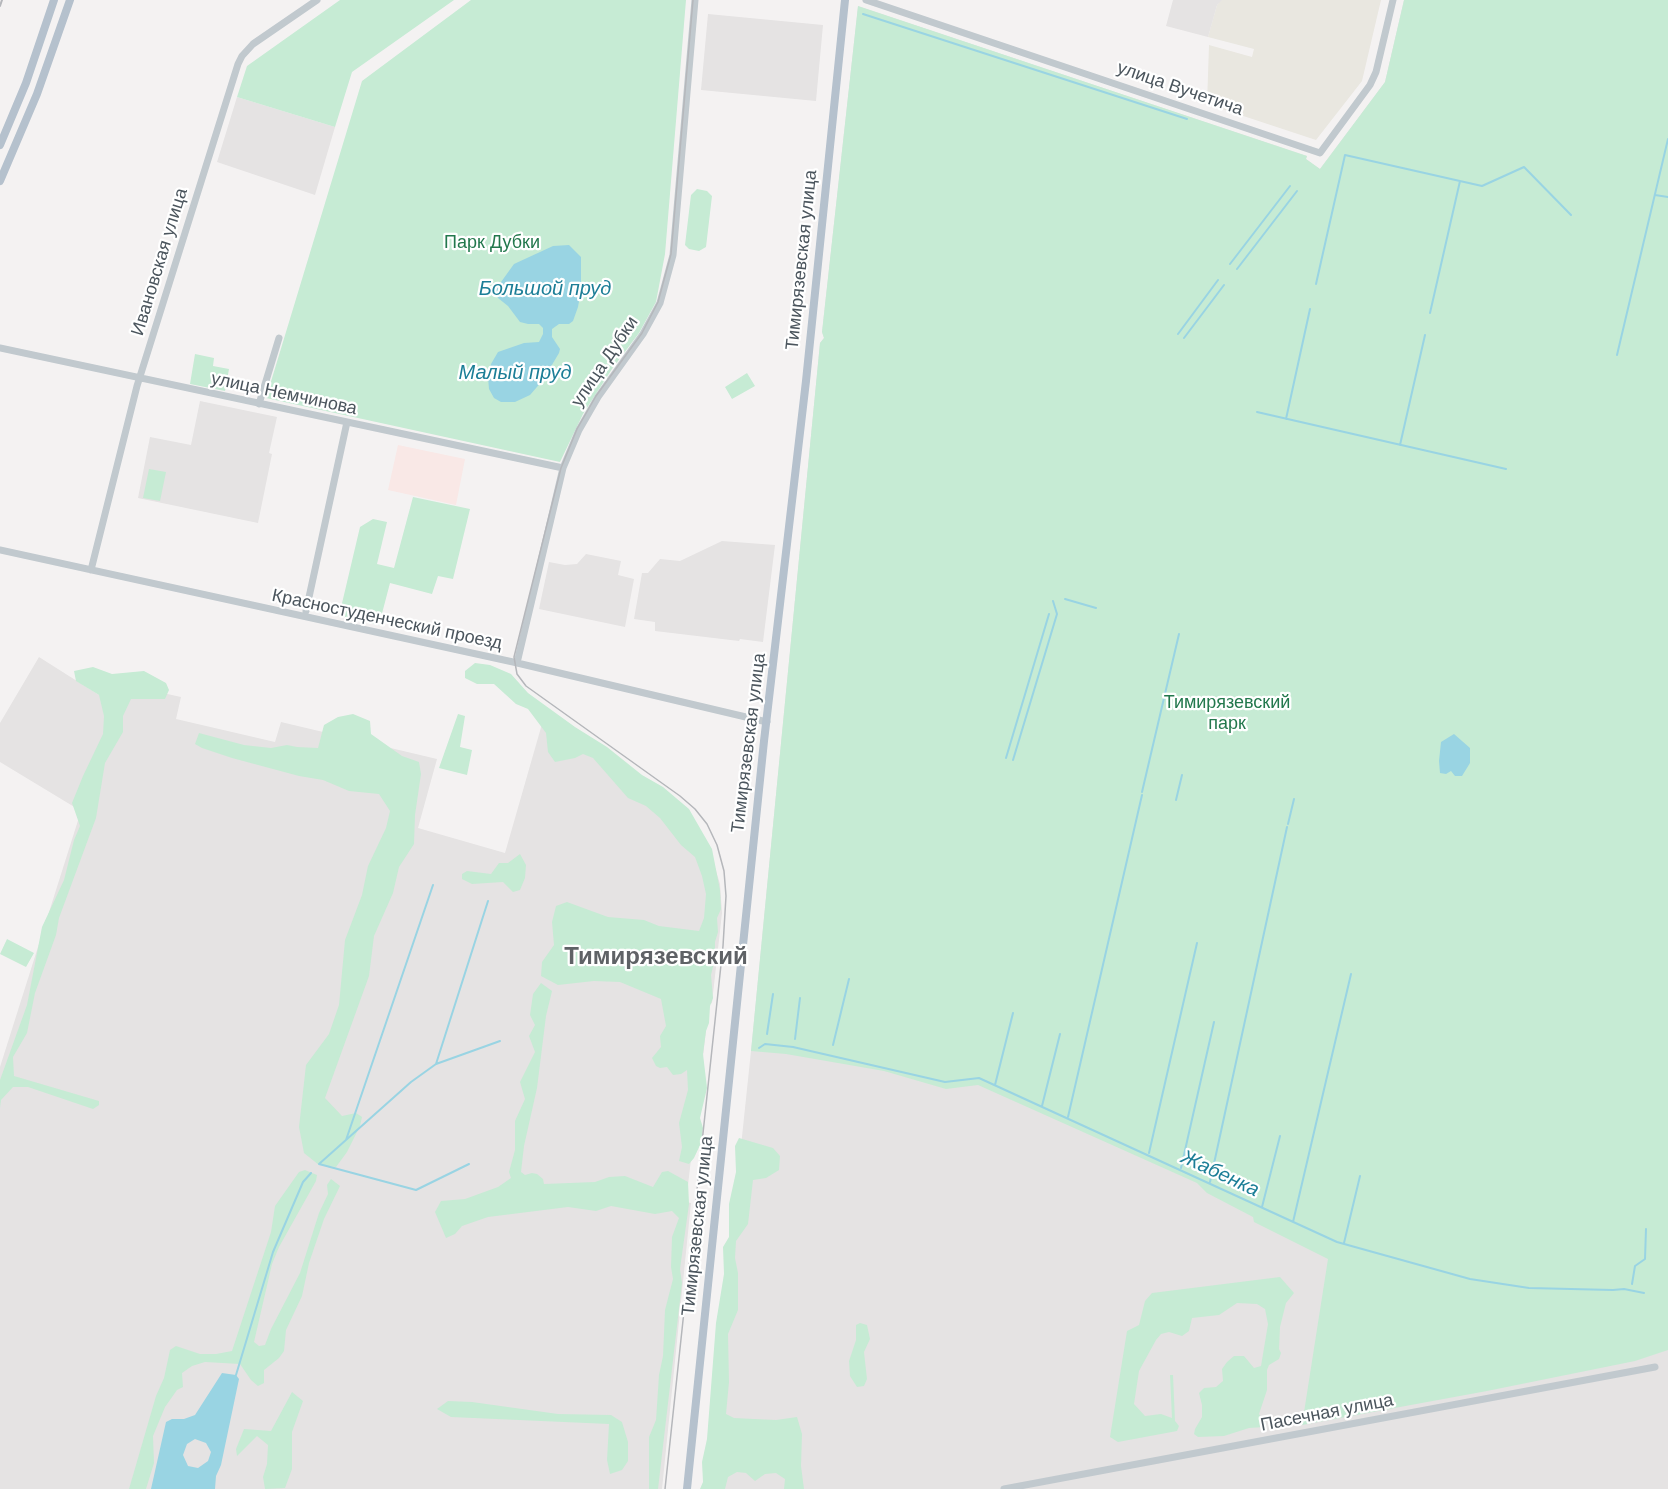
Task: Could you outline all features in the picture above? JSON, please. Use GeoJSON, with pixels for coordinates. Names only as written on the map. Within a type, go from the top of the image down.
{"type":"FeatureCollection","features":[{"type":"Feature","properties":{"kind":"main road"},"geometry":{"type":"LineString","coordinates":[[0,145],[35,58],[54,0]]}},
{"type":"Feature","properties":{"kind":"main road"},"geometry":{"type":"LineString","coordinates":[[0,181],[37,94],[70,0]]}},
{"type":"Feature","properties":{"kind":"main road","name":"Тимирязевская улица"},"geometry":{"type":"LineString","coordinates":[[687,1489],[845,0]]}},
{"type":"Feature","properties":{"kind":"street","name":"Ивановская улица"},"geometry":{"type":"LineString","coordinates":[[91,570],[140,378],[238,64],[253,44],[316,0]]}},
{"type":"Feature","properties":{"kind":"street","name":"улица Дубки"},"geometry":{"type":"LineString","coordinates":[[517,663],[563,468],[579,430],[598,397],[644,334],[660,303],[673,255],[695,0]]}},
{"type":"Feature","properties":{"kind":"street","name":"улица Вучетича"},"geometry":{"type":"LineString","coordinates":[[866,0],[1320,153],[1370,85],[1376,72],[1393,0]]}},
{"type":"Feature","properties":{"kind":"street"},"geometry":{"type":"LineString","coordinates":[[259,404],[279,338]]}},
{"type":"Feature","properties":{"kind":"street","name":"улица Немчинова"},"geometry":{"type":"LineString","coordinates":[[0,348],[563,468]]}},
{"type":"Feature","properties":{"kind":"street"},"geometry":{"type":"LineString","coordinates":[[306,611],[347,423]]}},
{"type":"Feature","properties":{"kind":"street","name":"Красностуденческий проезд"},"geometry":{"type":"LineString","coordinates":[[0,550],[517,663],[767,722]]}},
{"type":"Feature","properties":{"kind":"street","name":"Пасечная улица"},"geometry":{"type":"LineString","coordinates":[[1004,1489],[1655,1367]]}},
{"type":"Feature","properties":{"kind":"shaded area"},"geometry":{"type":"Polygon","coordinates":[[[1173,0],[1222,0],[1217,5],[1208,37],[1166,26],[1173,0]]]}},
{"type":"Feature","properties":{"kind":"shaded area"},"geometry":{"type":"Polygon","coordinates":[[[1221,0],[1381,0],[1362,81],[1316,140],[1207,104],[1209,45],[1252,57],[1254,49],[1208,37],[1217,5],[1221,0]]]}},
{"type":"Feature","properties":{"kind":"shaded area","name":"Тимирязевский парк"},"geometry":{"type":"Polygon","coordinates":[[[1404,0],[1668,0],[1668,1489],[705,1489],[751,1051],[820,343],[824,338],[822,332],[858,6],[1307,156],[1306,159],[1320,169],[1385,82],[1404,0]]]}},
{"type":"Feature","properties":{"kind":"shaded area"},"geometry":{"type":"Polygon","coordinates":[[[708,14],[823,25],[816,101],[701,90],[708,14]]]}},
{"type":"Feature","properties":{"kind":"shaded area"},"geometry":{"type":"Polygon","coordinates":[[[237,97],[335,127],[315,195],[217,162],[237,97]]]}},
{"type":"Feature","properties":{"kind":"shaded area"},"geometry":{"type":"Polygon","coordinates":[[[200,401],[277,417],[258,523],[138,498],[150,437],[191,445],[200,401]]]}},
{"type":"Feature","properties":{"kind":"shaded area"},"geometry":{"type":"Polygon","coordinates":[[[398,445],[465,459],[456,505],[388,490],[398,445]]]}},
{"type":"Feature","properties":{"kind":"shaded area"},"geometry":{"type":"Polygon","coordinates":[[[722,541],[775,545],[763,642],[655,631],[655,622],[634,619],[642,573],[648,573],[660,559],[680,561],[722,541]]]}},
{"type":"Feature","properties":{"kind":"shaded area"},"geometry":{"type":"Polygon","coordinates":[[[586,554],[621,561],[618,575],[634,579],[625,627],[539,609],[549,562],[565,565],[577,564],[586,554]]]}},
{"type":"Feature","properties":{"kind":"shaded area"},"geometry":{"type":"Polygon","coordinates":[[[39,657],[99,695],[122,684],[181,697],[176,719],[275,742],[281,722],[437,759],[418,828],[505,853],[546,710],[710,851],[720,884],[722,913],[686,1202],[691,1203],[662,1489],[0,1489],[0,1067],[81,811],[0,762],[0,723],[39,657]]]}},
{"type":"Feature","properties":{"kind":"green space"},"geometry":{"type":"Polygon","coordinates":[[[340,0],[454,0],[352,72],[335,127],[237,97],[247,66],[340,0]]]}},
{"type":"Feature","properties":{"kind":"green space","name":"Парк Дубки"},"geometry":{"type":"Polygon","coordinates":[[[471,0],[686,0],[665,254],[656,302],[639,333],[583,414],[560,462],[266,398],[362,81],[471,0]]]}},
{"type":"Feature","properties":{"kind":"green space","name":"Тимирязевский парк"},"geometry":{"type":"Polygon","coordinates":[[[1404,0],[1668,0],[1668,1350],[1635,1361],[1302,1425],[1328,1259],[1254,1222],[1253,1217],[1207,1193],[1197,1183],[978,1085],[946,1089],[884,1071],[786,1054],[751,1051],[820,343],[824,338],[822,332],[858,6],[1307,156],[1306,159],[1320,169],[1385,82],[1404,0]]]}},
{"type":"Feature","properties":{"kind":"green space"},"geometry":{"type":"Polygon","coordinates":[[[697,189],[707,191],[712,196],[706,247],[699,251],[689,249],[685,245],[691,195],[697,189]]]}},
{"type":"Feature","properties":{"kind":"green space"},"geometry":{"type":"Polygon","coordinates":[[[195,354],[214,358],[213,366],[229,369],[225,391],[190,384],[195,354]]]}},
{"type":"Feature","properties":{"kind":"green space"},"geometry":{"type":"Polygon","coordinates":[[[747,373],[755,386],[732,399],[725,387],[747,373]]]}},
{"type":"Feature","properties":{"kind":"green space"},"geometry":{"type":"Polygon","coordinates":[[[149,469],[166,472],[160,501],[143,498],[149,469]]]}},
{"type":"Feature","properties":{"kind":"green space"},"geometry":{"type":"Polygon","coordinates":[[[413,497],[470,509],[453,579],[438,576],[432,594],[390,583],[379,625],[339,616],[360,527],[373,519],[387,522],[377,564],[394,568],[413,497]]]}},
{"type":"Feature","properties":{"kind":"green space"},"geometry":{"type":"Polygon","coordinates":[[[475,663],[490,665],[511,674],[528,693],[607,747],[642,775],[663,787],[689,809],[712,849],[720,890],[721,909],[717,918],[718,932],[711,975],[713,998],[703,1054],[707,1088],[700,1118],[703,1128],[701,1143],[689,1164],[679,1161],[682,1147],[679,1123],[688,1090],[687,1070],[673,1075],[667,1067],[656,1066],[652,1058],[661,1047],[660,1036],[666,1026],[661,999],[620,982],[594,981],[558,985],[541,976],[542,962],[554,945],[552,922],[556,906],[567,902],[608,917],[644,920],[659,926],[699,931],[704,918],[706,894],[695,857],[681,845],[660,818],[646,806],[628,798],[593,758],[583,754],[555,762],[548,752],[546,733],[528,709],[516,704],[494,684],[477,684],[465,678],[465,671],[475,663]]]}},
{"type":"Feature","properties":{"kind":"green space"},"geometry":{"type":"Polygon","coordinates":[[[93,667],[112,674],[144,671],[166,683],[169,690],[165,699],[131,699],[123,716],[123,732],[105,763],[96,818],[59,918],[56,935],[35,993],[27,1033],[13,1057],[14,1076],[99,1101],[99,1105],[93,1109],[28,1087],[13,1087],[1,1100],[0,1108],[0,1080],[27,1005],[42,927],[64,880],[80,826],[72,803],[103,734],[104,716],[99,695],[76,681],[74,671],[93,667]]]}},
{"type":"Feature","properties":{"kind":"green space"},"geometry":{"type":"Polygon","coordinates":[[[353,714],[370,721],[371,734],[402,756],[419,762],[421,774],[415,815],[414,844],[399,867],[393,893],[374,936],[369,976],[325,1098],[342,1116],[356,1113],[362,1117],[347,1152],[336,1167],[319,1165],[304,1153],[299,1127],[306,1065],[329,1034],[339,1005],[345,940],[362,895],[368,866],[386,828],[390,811],[379,794],[349,791],[323,780],[232,758],[195,744],[199,733],[244,745],[271,748],[287,745],[318,748],[324,725],[338,717],[353,714]]]}},
{"type":"Feature","properties":{"kind":"green space"},"geometry":{"type":"Polygon","coordinates":[[[458,714],[465,716],[460,747],[472,750],[467,775],[439,768],[458,714]]]}},
{"type":"Feature","properties":{"kind":"green space"},"geometry":{"type":"Polygon","coordinates":[[[520,854],[526,865],[525,878],[520,890],[513,892],[503,882],[472,884],[462,879],[462,874],[467,871],[491,874],[499,863],[508,863],[520,854]]]}},
{"type":"Feature","properties":{"kind":"green space"},"geometry":{"type":"Polygon","coordinates":[[[7,939],[34,953],[26,967],[0,954],[7,939]]]}},
{"type":"Feature","properties":{"kind":"green space"},"geometry":{"type":"Polygon","coordinates":[[[541,983],[552,991],[521,1172],[525,1175],[537,1174],[543,1179],[544,1184],[595,1182],[609,1177],[625,1176],[653,1187],[662,1172],[668,1171],[688,1182],[689,1204],[680,1269],[682,1283],[658,1489],[649,1489],[649,1437],[656,1420],[665,1310],[673,1279],[672,1237],[679,1218],[672,1211],[655,1214],[611,1206],[596,1211],[568,1207],[488,1217],[462,1226],[455,1234],[446,1238],[435,1212],[441,1201],[465,1199],[498,1187],[511,1178],[509,1172],[515,1150],[515,1121],[525,1099],[520,1082],[535,1052],[529,1036],[535,1025],[530,1015],[533,994],[541,983]]]}},
{"type":"Feature","properties":{"kind":"green space"},"geometry":{"type":"Polygon","coordinates":[[[739,1138],[773,1148],[780,1156],[779,1170],[766,1178],[753,1180],[748,1224],[736,1241],[738,1310],[728,1334],[729,1382],[726,1414],[734,1418],[776,1420],[797,1417],[802,1434],[801,1466],[804,1489],[784,1489],[785,1479],[776,1473],[765,1474],[755,1481],[746,1473],[737,1472],[728,1477],[725,1489],[700,1489],[703,1482],[702,1462],[707,1439],[716,1323],[724,1274],[723,1247],[729,1237],[729,1204],[736,1172],[735,1146],[739,1138]]]}},
{"type":"Feature","properties":{"kind":"green space"},"geometry":{"type":"Polygon","coordinates":[[[305,1170],[317,1175],[316,1181],[272,1264],[254,1342],[259,1346],[265,1345],[300,1273],[319,1213],[328,1194],[327,1185],[331,1179],[340,1186],[324,1219],[309,1263],[302,1296],[286,1330],[284,1351],[264,1370],[264,1383],[258,1386],[240,1364],[205,1362],[192,1366],[182,1373],[183,1387],[177,1390],[165,1407],[153,1436],[154,1463],[146,1489],[129,1489],[156,1396],[164,1378],[170,1350],[176,1346],[200,1354],[232,1351],[271,1232],[275,1206],[299,1172],[305,1170]]]}},
{"type":"Feature","properties":{"kind":"green space"},"geometry":{"type":"Polygon","coordinates":[[[1280,1277],[1294,1293],[1286,1303],[1280,1327],[1279,1349],[1281,1353],[1279,1359],[1269,1365],[1267,1370],[1267,1390],[1259,1414],[1266,1424],[1264,1427],[1249,1428],[1224,1436],[1198,1437],[1194,1434],[1202,1417],[1199,1393],[1204,1388],[1216,1387],[1223,1381],[1222,1369],[1227,1362],[1234,1356],[1244,1356],[1254,1368],[1261,1366],[1268,1324],[1265,1309],[1257,1304],[1237,1303],[1219,1315],[1192,1318],[1189,1331],[1182,1336],[1169,1332],[1161,1334],[1139,1371],[1134,1404],[1145,1416],[1161,1414],[1172,1418],[1170,1375],[1173,1375],[1175,1421],[1179,1426],[1177,1431],[1118,1442],[1110,1437],[1127,1331],[1139,1325],[1145,1301],[1152,1293],[1280,1277]]]}},
{"type":"Feature","properties":{"kind":"green space"},"geometry":{"type":"Polygon","coordinates":[[[860,1323],[867,1325],[870,1339],[864,1352],[867,1379],[864,1386],[857,1387],[850,1376],[849,1361],[856,1340],[856,1325],[860,1323]]]}},
{"type":"Feature","properties":{"kind":"green space"},"geometry":{"type":"Polygon","coordinates":[[[292,1392],[303,1401],[292,1432],[292,1469],[285,1488],[265,1489],[263,1477],[267,1464],[268,1445],[257,1436],[237,1456],[236,1449],[244,1429],[271,1431],[292,1392]]]}},
{"type":"Feature","properties":{"kind":"green space"},"geometry":{"type":"Polygon","coordinates":[[[448,1401],[472,1402],[558,1414],[611,1415],[622,1422],[628,1442],[628,1461],[622,1470],[610,1474],[607,1460],[609,1424],[451,1417],[437,1409],[448,1401]]]}},
{"type":"Feature","properties":{"kind":"water","name":"Большой пруд"},"geometry":{"type":"Polygon","coordinates":[[[569,245],[581,257],[581,290],[573,321],[569,324],[559,324],[552,329],[552,337],[560,349],[559,353],[543,380],[530,395],[515,402],[501,402],[494,398],[489,389],[488,377],[491,364],[498,352],[524,343],[539,342],[543,328],[539,324],[520,322],[508,306],[498,298],[496,289],[514,264],[553,246],[569,245]]]}},
{"type":"Feature","properties":{"kind":"water"},"geometry":{"type":"Polygon","coordinates":[[[1454,734],[1470,748],[1470,763],[1462,776],[1455,776],[1451,771],[1446,774],[1440,773],[1441,742],[1454,734]]]}},
{"type":"Feature","properties":{"kind":"water"},"geometry":{"type":"Polygon","coordinates":[[[222,1373],[236,1375],[239,1379],[215,1489],[151,1489],[166,1422],[195,1415],[222,1373]],[[195,1439],[187,1444],[183,1455],[188,1466],[198,1468],[208,1461],[211,1452],[206,1443],[195,1439]]]}},
{"type":"Feature","properties":{"kind":"waterway"},"geometry":{"type":"LineString","coordinates":[[863,14],[1187,119]]}},
{"type":"Feature","properties":{"kind":"waterway"},"geometry":{"type":"LineString","coordinates":[[1617,355],[1668,139]]}},
{"type":"Feature","properties":{"kind":"waterway"},"geometry":{"type":"LineString","coordinates":[[1316,284],[1345,155],[1482,186],[1524,167],[1571,215]]}},
{"type":"Feature","properties":{"kind":"waterway"},"geometry":{"type":"LineString","coordinates":[[1430,313],[1460,181]]}},
{"type":"Feature","properties":{"kind":"waterway"},"geometry":{"type":"LineString","coordinates":[[1230,264],[1290,186]]}},
{"type":"Feature","properties":{"kind":"waterway"},"geometry":{"type":"LineString","coordinates":[[1237,269],[1297,191]]}},
{"type":"Feature","properties":{"kind":"waterway"},"geometry":{"type":"LineString","coordinates":[[1655,195],[1668,197]]}},
{"type":"Feature","properties":{"kind":"waterway"},"geometry":{"type":"LineString","coordinates":[[1178,334],[1218,280]]}},
{"type":"Feature","properties":{"kind":"waterway"},"geometry":{"type":"LineString","coordinates":[[1184,338],[1224,285]]}},
{"type":"Feature","properties":{"kind":"waterway"},"geometry":{"type":"LineString","coordinates":[[1286,419],[1310,309]]}},
{"type":"Feature","properties":{"kind":"waterway"},"geometry":{"type":"LineString","coordinates":[[1400,445],[1425,335]]}},
{"type":"Feature","properties":{"kind":"waterway"},"geometry":{"type":"LineString","coordinates":[[1257,412],[1506,469]]}},
{"type":"Feature","properties":{"kind":"waterway"},"geometry":{"type":"LineString","coordinates":[[1065,599],[1096,608]]}},
{"type":"Feature","properties":{"kind":"waterway"},"geometry":{"type":"LineString","coordinates":[[1013,760],[1057,614],[1053,601]]}},
{"type":"Feature","properties":{"kind":"waterway"},"geometry":{"type":"LineString","coordinates":[[1006,758],[1049,614]]}},
{"type":"Feature","properties":{"kind":"waterway"},"geometry":{"type":"LineString","coordinates":[[1142,792],[1179,634]]}},
{"type":"Feature","properties":{"kind":"waterway"},"geometry":{"type":"LineString","coordinates":[[1176,800],[1182,775]]}},
{"type":"Feature","properties":{"kind":"waterway"},"geometry":{"type":"LineString","coordinates":[[1068,1117],[1142,795]]}},
{"type":"Feature","properties":{"kind":"waterway"},"geometry":{"type":"LineString","coordinates":[[1288,824],[1294,799]]}},
{"type":"Feature","properties":{"kind":"waterway"},"geometry":{"type":"LineString","coordinates":[[1210,1182],[1287,827]]}},
{"type":"Feature","properties":{"kind":"waterway"},"geometry":{"type":"LineString","coordinates":[[346,1140],[433,885]]}},
{"type":"Feature","properties":{"kind":"waterway"},"geometry":{"type":"LineString","coordinates":[[436,1064],[488,901]]}},
{"type":"Feature","properties":{"kind":"waterway"},"geometry":{"type":"LineString","coordinates":[[1149,1153],[1197,943]]}},
{"type":"Feature","properties":{"kind":"waterway"},"geometry":{"type":"LineString","coordinates":[[1293,1222],[1351,974]]}},
{"type":"Feature","properties":{"kind":"waterway"},"geometry":{"type":"LineString","coordinates":[[833,1045],[849,979]]}},
{"type":"Feature","properties":{"kind":"waterway"},"geometry":{"type":"LineString","coordinates":[[767,1034],[773,994]]}},
{"type":"Feature","properties":{"kind":"waterway"},"geometry":{"type":"LineString","coordinates":[[795,1039],[800,998]]}},
{"type":"Feature","properties":{"kind":"waterway"},"geometry":{"type":"LineString","coordinates":[[995,1085],[1013,1013]]}},
{"type":"Feature","properties":{"kind":"waterway"},"geometry":{"type":"LineString","coordinates":[[1181,1168],[1214,1022]]}},
{"type":"Feature","properties":{"kind":"waterway"},"geometry":{"type":"LineString","coordinates":[[1042,1106],[1060,1034]]}},
{"type":"Feature","properties":{"kind":"waterway"},"geometry":{"type":"LineString","coordinates":[[469,1164],[416,1190],[319,1164],[411,1082],[436,1064],[500,1041]]}},
{"type":"Feature","properties":{"kind":"waterway","name":"Жабенка"},"geometry":{"type":"LineString","coordinates":[[759,1048],[765,1044],[793,1047],[945,1082],[979,1078],[1337,1242],[1470,1279],[1529,1288],[1624,1289],[1644,1293]]}},
{"type":"Feature","properties":{"kind":"waterway"},"geometry":{"type":"LineString","coordinates":[[1262,1207],[1280,1136]]}},
{"type":"Feature","properties":{"kind":"waterway"},"geometry":{"type":"LineString","coordinates":[[236,1375],[273,1252],[303,1182],[311,1173]]}},
{"type":"Feature","properties":{"kind":"waterway"},"geometry":{"type":"LineString","coordinates":[[1344,1243],[1360,1176]]}},
{"type":"Feature","properties":{"kind":"waterway"},"geometry":{"type":"LineString","coordinates":[[1632,1284],[1635,1266],[1645,1259],[1646,1229]]}},
{"type":"Feature","properties":{"kind":"tram line"},"geometry":{"type":"LineString","coordinates":[[665,1489],[723,946],[726,896],[724,871],[717,845],[707,824],[695,809],[526,686],[517,674],[514,657],[561,468],[577,429],[596,396],[642,333],[658,302],[671,254],[693,0]]}},
{"type":"Feature","properties":{"kind":"railway"},"geometry":{"type":"LineString","coordinates":[[0,6],[2,0]]}},
{"type":"Feature","properties":{"kind":"district","name":"Тимирязевский"},"geometry":{"type":"Point","coordinates":[656,957]}},
{"type":"Feature","properties":{"kind":"water label","name":"Малый пруд"},"geometry":{"type":"Point","coordinates":[515,373]}}]}
